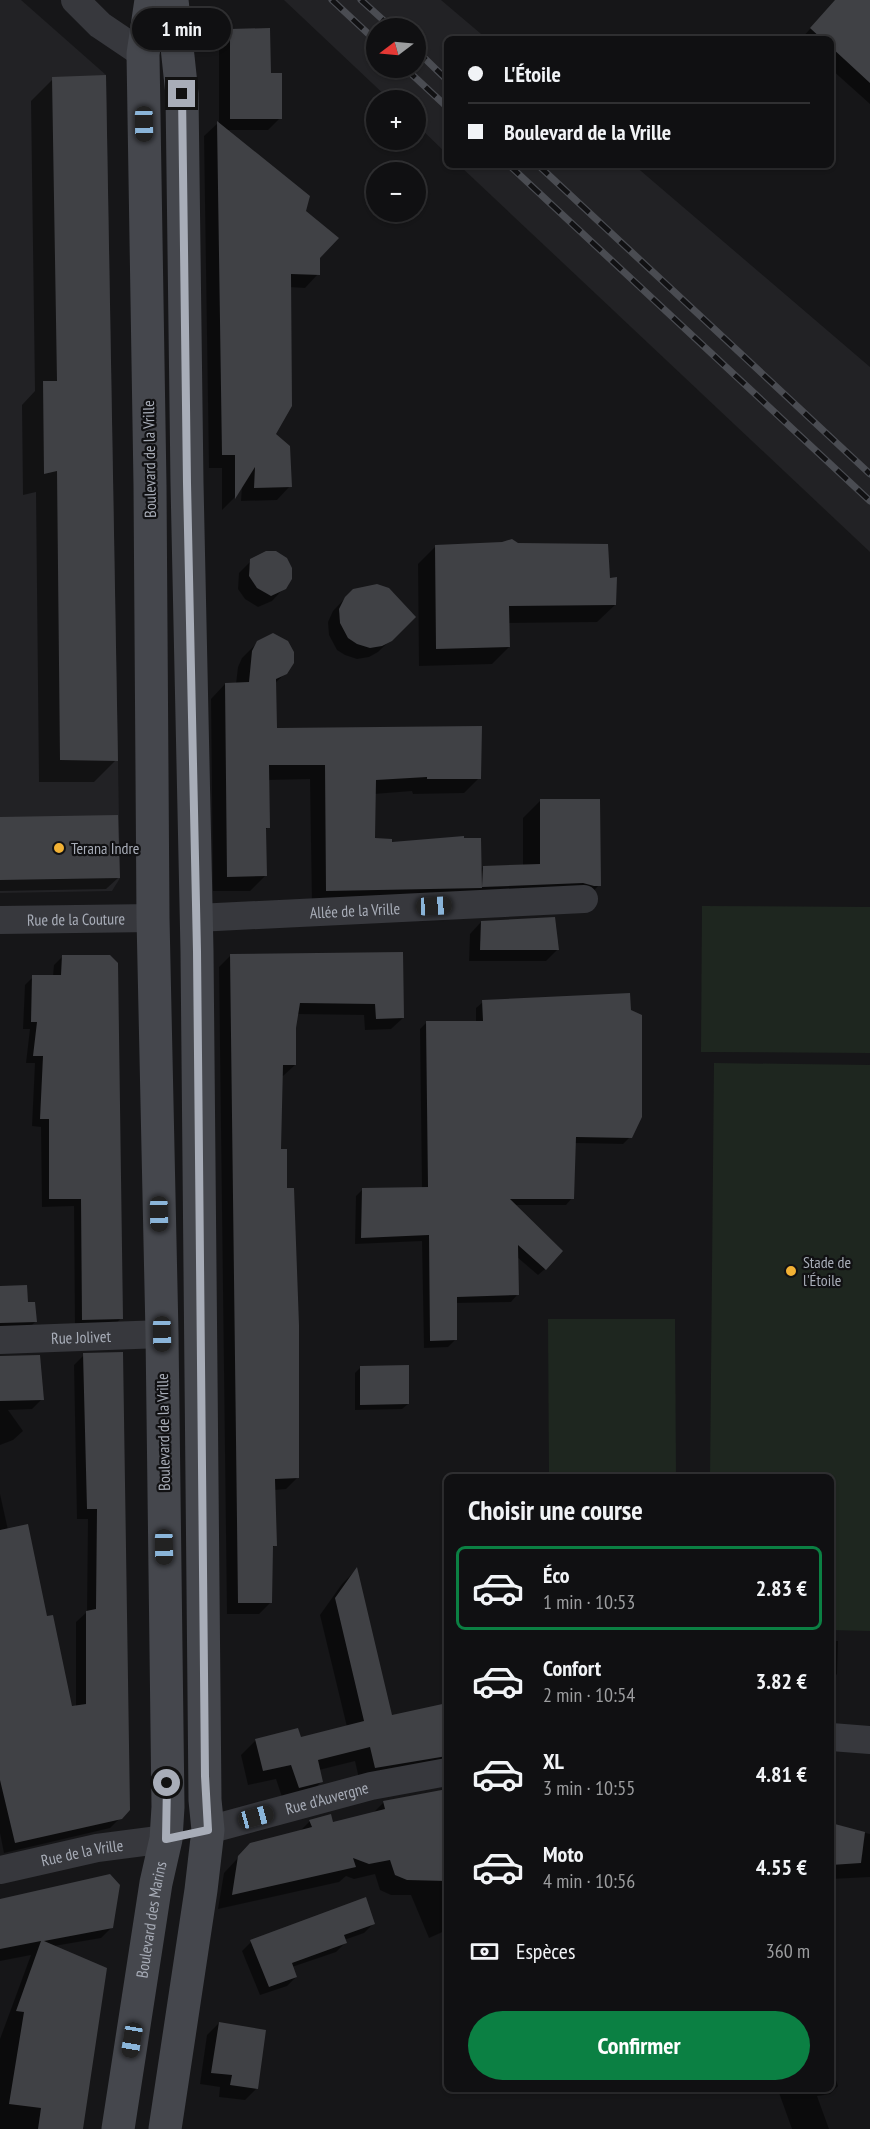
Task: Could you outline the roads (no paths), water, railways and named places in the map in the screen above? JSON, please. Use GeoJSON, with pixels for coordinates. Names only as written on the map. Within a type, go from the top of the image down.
{"type":"FeatureCollection","features":[{"type":"Feature","properties":{"kind":"main road","name":"Boulevard de la Vrille"},"geometry":{"type":"LineString","coordinates":[[151,0],[143,54],[150,485],[153,918],[162,1334],[168,1807],[166,1839]]}},
{"type":"Feature","properties":{"kind":"main road"},"geometry":{"type":"LineString","coordinates":[[165,2129],[208,1830],[205,1764],[196,918],[182,94],[172,0]]}},
{"type":"Feature","properties":{"kind":"main road"},"geometry":{"type":"LineString","coordinates":[[153,918],[196,918]]}},
{"type":"Feature","properties":{"kind":"main road","name":"Boulevard des Marins"},"geometry":{"type":"LineString","coordinates":[[118,2129],[156,1884],[166,1839],[208,1830]]}},
{"type":"Feature","properties":{"kind":"street"},"geometry":{"type":"LineString","coordinates":[[75,0],[100,25],[143,54]]}},
{"type":"Feature","properties":{"kind":"street","name":"Allée de la Vrille"},"geometry":{"type":"LineString","coordinates":[[196,918],[584,899]]}},
{"type":"Feature","properties":{"kind":"street","name":"Rue de la Couture"},"geometry":{"type":"LineString","coordinates":[[0,920],[153,918]]}},
{"type":"Feature","properties":{"kind":"street","name":"Rue Jolivet"},"geometry":{"type":"LineString","coordinates":[[0,1341],[162,1334]]}},
{"type":"Feature","properties":{"kind":"street"},"geometry":{"type":"LineString","coordinates":[[834,1737],[870,1740]]}},
{"type":"Feature","properties":{"kind":"street","name":"Rue d'Auvergne"},"geometry":{"type":"LineString","coordinates":[[208,1830],[371,1786],[444,1773]]}},
{"type":"Feature","properties":{"kind":"street","name":"Rue de la Vrille"},"geometry":{"type":"LineString","coordinates":[[0,1870],[97,1848],[166,1839]]}},
{"type":"Feature","properties":{"kind":"railway"},"geometry":{"type":"LineString","coordinates":[[332,0],[366,32]]}},
{"type":"Feature","properties":{"kind":"railway"},"geometry":{"type":"LineString","coordinates":[[361,0],[381,18]]}},
{"type":"Feature","properties":{"kind":"railway"},"geometry":{"type":"LineString","coordinates":[[426,60],[444,77]]}},
{"type":"Feature","properties":{"kind":"railway"},"geometry":{"type":"LineString","coordinates":[[416,78],[444,104]]}},
{"type":"Feature","properties":{"kind":"railway"},"geometry":{"type":"LineString","coordinates":[[512,168],[870,501]]}},
{"type":"Feature","properties":{"kind":"railway"},"geometry":{"type":"LineString","coordinates":[[541,168],[870,474]]}},
{"type":"Feature","properties":{"kind":"place","name":"Terana Indre"},"geometry":{"type":"Point","coordinates":[59,848]}},
{"type":"Feature","properties":{"kind":"place","name":"Stade de l'Étoile"},"geometry":{"type":"Point","coordinates":[791,1271]}}]}
